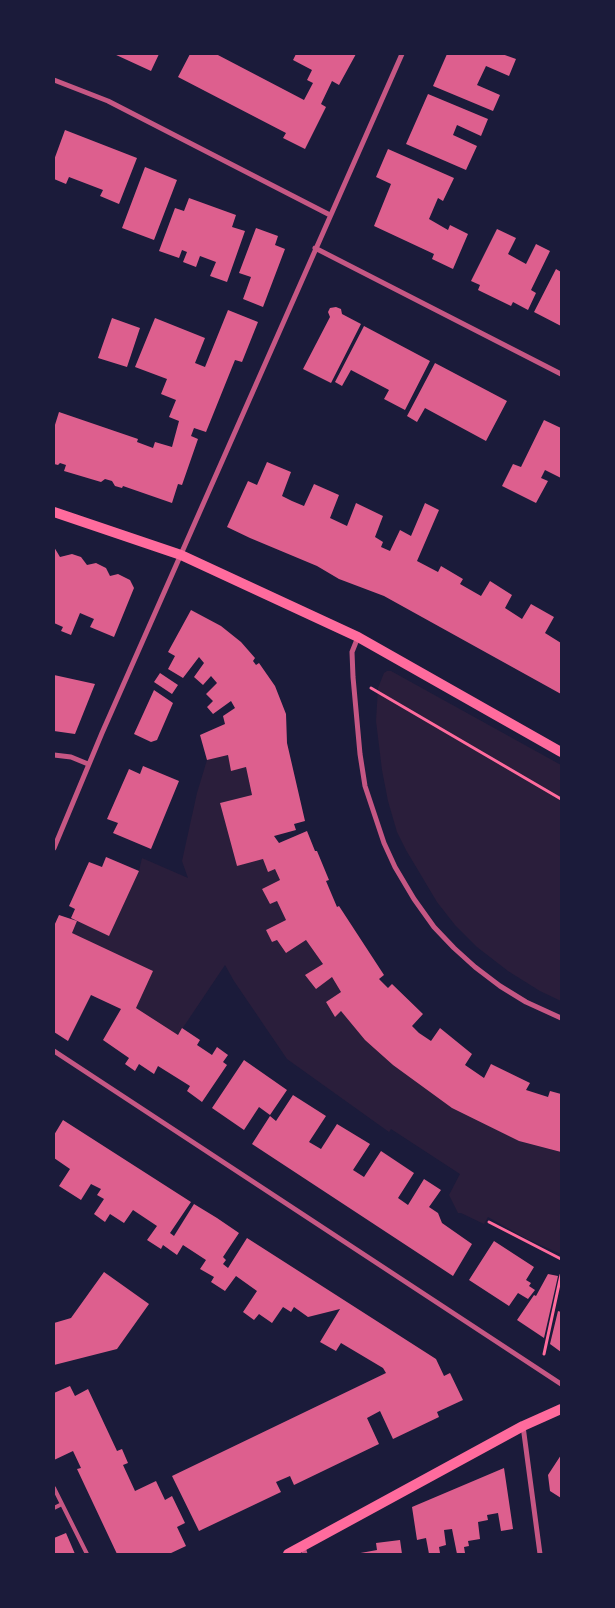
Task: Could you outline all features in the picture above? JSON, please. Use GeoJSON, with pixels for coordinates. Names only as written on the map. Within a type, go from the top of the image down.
{"type":"FeatureCollection","features":[{"type":"Feature","properties":{"kind":"main road"},"geometry":{"type":"LineString","coordinates":[[54,512],[181,555],[358,637],[561,752]]}},
{"type":"Feature","properties":{"kind":"main road"},"geometry":{"type":"LineString","coordinates":[[288,1554],[304,1551],[523,1426],[561,1409]]}},
{"type":"Feature","properties":{"kind":"street"},"geometry":{"type":"LineString","coordinates":[[54,848],[88,764],[402,54]]}},
{"type":"Feature","properties":{"kind":"street"},"geometry":{"type":"LineString","coordinates":[[54,80],[108,101],[330,215]]}},
{"type":"Feature","properties":{"kind":"street"},"geometry":{"type":"LineString","coordinates":[[315,248],[561,374]]}},
{"type":"Feature","properties":{"kind":"street"},"geometry":{"type":"LineString","coordinates":[[358,637],[352,652],[353,677],[365,786],[384,843],[404,883],[434,927],[475,967],[500,986],[526,1002],[561,1018]]}},
{"type":"Feature","properties":{"kind":"street"},"geometry":{"type":"LineString","coordinates":[[54,755],[71,757],[88,764]]}},
{"type":"Feature","properties":{"kind":"street"},"geometry":{"type":"LineString","coordinates":[[54,1051],[561,1384]]}},
{"type":"Feature","properties":{"kind":"street"},"geometry":{"type":"LineString","coordinates":[[523,1426],[540,1554]]}},
{"type":"Feature","properties":{"kind":"lane"},"geometry":{"type":"LineString","coordinates":[[54,1488],[87,1554]]}},
{"type":"Feature","properties":{"kind":"lane"},"geometry":{"type":"LineString","coordinates":[[54,1508],[62,1504]]}},
{"type":"Feature","properties":{"kind":"path"},"geometry":{"type":"LineString","coordinates":[[353,677],[561,799]]}},
{"type":"Feature","properties":{"kind":"path"},"geometry":{"type":"LineString","coordinates":[[489,1222],[561,1259]]}},
{"type":"Feature","properties":{"kind":"path"},"geometry":{"type":"LineString","coordinates":[[537,1368],[543,1357],[561,1275]]}},
{"type":"Feature","properties":{"kind":"shaded area"},"geometry":{"type":"Polygon","coordinates":[[[391,671],[561,765],[561,1001],[540,991],[508,971],[477,947],[455,925],[437,902],[406,850],[397,832],[388,801],[376,721],[378,688],[384,673],[391,671]]]}},
{"type":"Feature","properties":{"kind":"shaded area"},"geometry":{"type":"Polygon","coordinates":[[[228,755],[231,770],[246,767],[252,795],[220,803],[237,866],[263,859],[275,869],[280,880],[262,889],[270,904],[277,901],[286,920],[266,930],[272,942],[277,940],[286,953],[306,940],[323,964],[306,975],[316,988],[332,977],[341,992],[326,1002],[335,1017],[341,1011],[486,1124],[519,1141],[561,1152],[561,1254],[527,1239],[488,1217],[484,1224],[458,1213],[449,1195],[460,1174],[391,1129],[389,1132],[287,1059],[225,965],[178,1035],[136,1008],[151,970],[72,933],[77,921],[109,935],[139,871],[142,858],[188,878],[182,861],[197,793],[207,760],[228,755]]]}},
{"type":"Feature","properties":{"kind":"building"},"geometry":{"type":"Polygon","coordinates":[[[114,54],[159,54],[151,71],[114,54]]]}},
{"type":"Feature","properties":{"kind":"building"},"geometry":{"type":"Polygon","coordinates":[[[190,54],[216,54],[304,100],[313,83],[307,80],[312,70],[293,60],[296,54],[356,54],[339,85],[332,81],[321,104],[326,107],[305,149],[283,138],[286,133],[178,77],[190,54]]]}},
{"type":"Feature","properties":{"kind":"building"},"geometry":{"type":"Polygon","coordinates":[[[447,54],[502,54],[516,59],[509,76],[486,66],[477,85],[500,95],[493,111],[433,86],[447,54]]]}},
{"type":"Feature","properties":{"kind":"building"},"geometry":{"type":"Polygon","coordinates":[[[428,94],[488,119],[481,136],[457,125],[453,135],[477,146],[466,170],[406,144],[428,94]]]}},
{"type":"Feature","properties":{"kind":"building"},"geometry":{"type":"Polygon","coordinates":[[[65,130],[137,158],[119,204],[100,196],[103,190],[69,177],[66,184],[54,179],[54,160],[65,130]]]}},
{"type":"Feature","properties":{"kind":"building"},"geometry":{"type":"Polygon","coordinates":[[[388,149],[454,178],[443,201],[438,198],[429,219],[448,230],[450,225],[468,234],[453,269],[432,259],[434,254],[374,226],[391,184],[376,177],[388,149]]]}},
{"type":"Feature","properties":{"kind":"building"},"geometry":{"type":"Polygon","coordinates":[[[145,167],[177,180],[154,240],[122,228],[145,167]]]}},
{"type":"Feature","properties":{"kind":"building"},"geometry":{"type":"Polygon","coordinates":[[[189,198],[236,215],[232,227],[245,231],[227,282],[210,276],[216,262],[200,256],[196,267],[183,262],[187,252],[182,250],[179,258],[159,251],[175,208],[184,211],[189,198]]]}},
{"type":"Feature","properties":{"kind":"building"},"geometry":{"type":"Polygon","coordinates":[[[256,228],[278,236],[275,245],[285,249],[263,307],[243,299],[251,277],[239,273],[256,228]]]}},
{"type":"Feature","properties":{"kind":"building"},"geometry":{"type":"Polygon","coordinates":[[[497,229],[516,238],[508,254],[526,264],[536,244],[550,251],[531,290],[536,293],[528,310],[513,302],[511,306],[478,290],[480,285],[471,281],[497,229]]]}},
{"type":"Feature","properties":{"kind":"building"},"geometry":{"type":"Polygon","coordinates":[[[556,269],[561,272],[561,326],[534,312],[556,269]]]}},
{"type":"Feature","properties":{"kind":"building"},"geometry":{"type":"Polygon","coordinates":[[[336,307],[341,309],[342,314],[361,324],[331,383],[303,369],[330,317],[328,312],[330,308],[336,307]]]}},
{"type":"Feature","properties":{"kind":"building"},"geometry":{"type":"Polygon","coordinates":[[[228,310],[258,322],[242,362],[235,360],[206,432],[194,428],[191,436],[198,439],[182,485],[178,484],[172,503],[123,486],[122,488],[115,486],[112,481],[105,479],[101,482],[64,471],[66,465],[54,464],[54,428],[59,412],[138,439],[137,442],[153,448],[155,442],[172,447],[179,421],[169,417],[176,400],[161,394],[167,379],[135,367],[155,318],[205,338],[195,363],[205,367],[228,310]]]}},
{"type":"Feature","properties":{"kind":"building"},"geometry":{"type":"Polygon","coordinates":[[[112,318],[140,328],[127,367],[98,358],[112,318]]]}},
{"type":"Feature","properties":{"kind":"building"},"geometry":{"type":"Polygon","coordinates":[[[364,326],[430,361],[405,410],[384,399],[389,390],[351,370],[342,386],[335,382],[364,326]]]}},
{"type":"Feature","properties":{"kind":"building"},"geometry":{"type":"Polygon","coordinates":[[[435,363],[507,401],[486,441],[425,408],[417,422],[407,416],[435,363]]]}},
{"type":"Feature","properties":{"kind":"building"},"geometry":{"type":"Polygon","coordinates":[[[544,420],[561,428],[561,478],[545,470],[541,478],[548,481],[536,503],[502,486],[513,464],[521,467],[544,420]]]}},
{"type":"Feature","properties":{"kind":"building"},"geometry":{"type":"Polygon","coordinates":[[[267,462],[291,472],[282,496],[292,501],[304,506],[314,484],[339,495],[330,518],[347,526],[356,503],[383,516],[375,537],[383,542],[381,547],[390,551],[400,530],[411,536],[425,503],[439,510],[417,561],[438,572],[441,566],[463,579],[460,584],[481,596],[490,581],[512,595],[505,608],[522,619],[531,604],[554,617],[545,633],[561,643],[561,694],[384,596],[339,579],[317,566],[227,527],[248,481],[257,485],[267,462]]]}},
{"type":"Feature","properties":{"kind":"building"},"geometry":{"type":"Polygon","coordinates":[[[54,547],[60,557],[72,554],[81,557],[87,565],[96,563],[106,568],[110,576],[118,574],[130,580],[134,588],[114,637],[90,627],[94,619],[80,613],[71,635],[61,631],[63,627],[54,623],[54,547]]]}},
{"type":"Feature","properties":{"kind":"building"},"geometry":{"type":"Polygon","coordinates":[[[191,610],[221,626],[241,642],[255,658],[253,661],[256,665],[259,663],[275,686],[286,714],[287,743],[305,821],[294,824],[296,830],[274,836],[279,843],[307,831],[329,880],[326,881],[337,907],[339,906],[384,975],[379,979],[388,988],[392,984],[423,1014],[412,1026],[419,1033],[431,1041],[440,1028],[472,1054],[465,1065],[484,1078],[491,1064],[530,1083],[526,1090],[548,1097],[550,1091],[561,1094],[561,1152],[519,1141],[452,1108],[393,1065],[365,1040],[341,1011],[335,1017],[326,1002],[341,992],[332,977],[316,989],[305,975],[323,964],[306,940],[286,953],[277,940],[272,942],[266,930],[286,920],[277,901],[270,904],[262,889],[280,880],[275,869],[268,872],[263,859],[237,866],[220,803],[252,795],[246,767],[231,771],[228,755],[207,760],[200,735],[225,724],[223,716],[235,708],[231,701],[213,714],[207,707],[213,701],[206,694],[217,683],[211,676],[203,685],[194,677],[204,663],[199,657],[183,678],[168,669],[175,656],[168,652],[191,610]]]}},
{"type":"Feature","properties":{"kind":"building"},"geometry":{"type":"Polygon","coordinates":[[[160,673],[178,685],[172,694],[154,682],[160,673]]]}},
{"type":"Feature","properties":{"kind":"building"},"geometry":{"type":"Polygon","coordinates":[[[54,675],[95,684],[75,734],[54,731],[54,675]]]}},
{"type":"Feature","properties":{"kind":"building"},"geometry":{"type":"Polygon","coordinates":[[[154,690],[173,703],[157,740],[151,742],[134,734],[154,690]]]}},
{"type":"Feature","properties":{"kind":"building"},"geometry":{"type":"Polygon","coordinates":[[[143,766],[179,781],[151,849],[113,833],[118,823],[107,819],[129,769],[140,774],[143,766]]]}},
{"type":"Feature","properties":{"kind":"building"},"geometry":{"type":"Polygon","coordinates":[[[106,857],[139,871],[109,936],[71,918],[75,909],[69,906],[89,862],[102,867],[106,857]]]}},
{"type":"Feature","properties":{"kind":"building"},"geometry":{"type":"Polygon","coordinates":[[[59,915],[77,921],[72,933],[153,971],[136,1008],[178,1035],[182,1028],[200,1040],[197,1045],[212,1055],[217,1047],[228,1055],[223,1062],[227,1065],[202,1102],[187,1091],[190,1086],[158,1066],[154,1074],[139,1064],[135,1071],[125,1064],[129,1058],[103,1040],[121,1009],[91,995],[68,1041],[54,1032],[54,926],[59,915]]]}},
{"type":"Feature","properties":{"kind":"building"},"geometry":{"type":"Polygon","coordinates":[[[244,1060],[287,1090],[270,1115],[259,1107],[244,1130],[212,1108],[244,1060]]]}},
{"type":"Feature","properties":{"kind":"building"},"geometry":{"type":"Polygon","coordinates":[[[293,1095],[326,1116],[309,1142],[321,1149],[337,1124],[370,1144],[353,1170],[364,1177],[381,1151],[414,1173],[398,1198],[408,1205],[424,1179],[441,1190],[429,1207],[438,1213],[442,1223],[472,1244],[453,1276],[252,1144],[270,1116],[276,1121],[293,1095]]]}},
{"type":"Feature","properties":{"kind":"building"},"geometry":{"type":"Polygon","coordinates":[[[63,1120],[191,1202],[170,1233],[174,1236],[194,1204],[239,1233],[223,1257],[226,1260],[223,1264],[228,1268],[247,1238],[436,1359],[444,1376],[450,1373],[463,1400],[437,1412],[439,1417],[393,1439],[380,1411],[367,1418],[379,1444],[294,1485],[290,1476],[276,1482],[281,1492],[199,1531],[172,1476],[386,1373],[383,1368],[341,1343],[336,1351],[320,1342],[340,1309],[308,1317],[294,1307],[291,1312],[283,1307],[272,1323],[259,1314],[254,1320],[243,1312],[257,1291],[236,1276],[225,1291],[211,1282],[214,1277],[200,1269],[206,1260],[183,1245],[177,1255],[163,1245],[161,1249],[147,1240],[157,1226],[133,1210],[124,1223],[110,1214],[105,1222],[94,1214],[104,1199],[97,1195],[101,1189],[91,1184],[81,1200],[59,1186],[70,1169],[54,1158],[54,1135],[63,1120]]]}},
{"type":"Feature","properties":{"kind":"building"},"geometry":{"type":"Polygon","coordinates":[[[494,1241],[534,1267],[526,1280],[531,1283],[529,1286],[535,1290],[528,1299],[518,1293],[509,1306],[469,1280],[494,1241]]]}},
{"type":"Feature","properties":{"kind":"building"},"geometry":{"type":"Polygon","coordinates":[[[104,1272],[149,1304],[117,1349],[54,1365],[54,1323],[71,1318],[104,1272]]]}},
{"type":"Feature","properties":{"kind":"building"},"geometry":{"type":"Polygon","coordinates":[[[548,1274],[558,1276],[544,1338],[517,1320],[534,1295],[536,1296],[548,1274]]]}},
{"type":"Feature","properties":{"kind":"building"},"geometry":{"type":"Polygon","coordinates":[[[558,1311],[561,1312],[561,1352],[550,1344],[558,1311]]]}},
{"type":"Feature","properties":{"kind":"building"},"geometry":{"type":"Polygon","coordinates":[[[70,1386],[75,1396],[88,1389],[117,1451],[122,1449],[128,1463],[123,1465],[135,1491],[156,1481],[165,1500],[172,1496],[185,1523],[177,1527],[186,1546],[169,1554],[117,1554],[77,1469],[81,1468],[73,1451],[54,1460],[54,1393],[70,1386]]]}},
{"type":"Feature","properties":{"kind":"building"},"geometry":{"type":"Polygon","coordinates":[[[561,1455],[561,1498],[550,1491],[548,1475],[561,1455]]]}},
{"type":"Feature","properties":{"kind":"building"},"geometry":{"type":"Polygon","coordinates":[[[504,1468],[513,1529],[501,1531],[498,1513],[487,1515],[488,1520],[478,1522],[480,1539],[468,1541],[469,1546],[464,1547],[465,1553],[457,1554],[452,1529],[444,1530],[446,1545],[439,1547],[440,1553],[429,1554],[426,1538],[417,1540],[412,1507],[504,1468]]]}},
{"type":"Feature","properties":{"kind":"building"},"geometry":{"type":"Polygon","coordinates":[[[66,1533],[75,1554],[54,1554],[54,1538],[66,1533]]]}},
{"type":"Feature","properties":{"kind":"building"},"geometry":{"type":"Polygon","coordinates":[[[400,1540],[402,1554],[355,1554],[377,1550],[376,1543],[400,1540]]]}}]}
